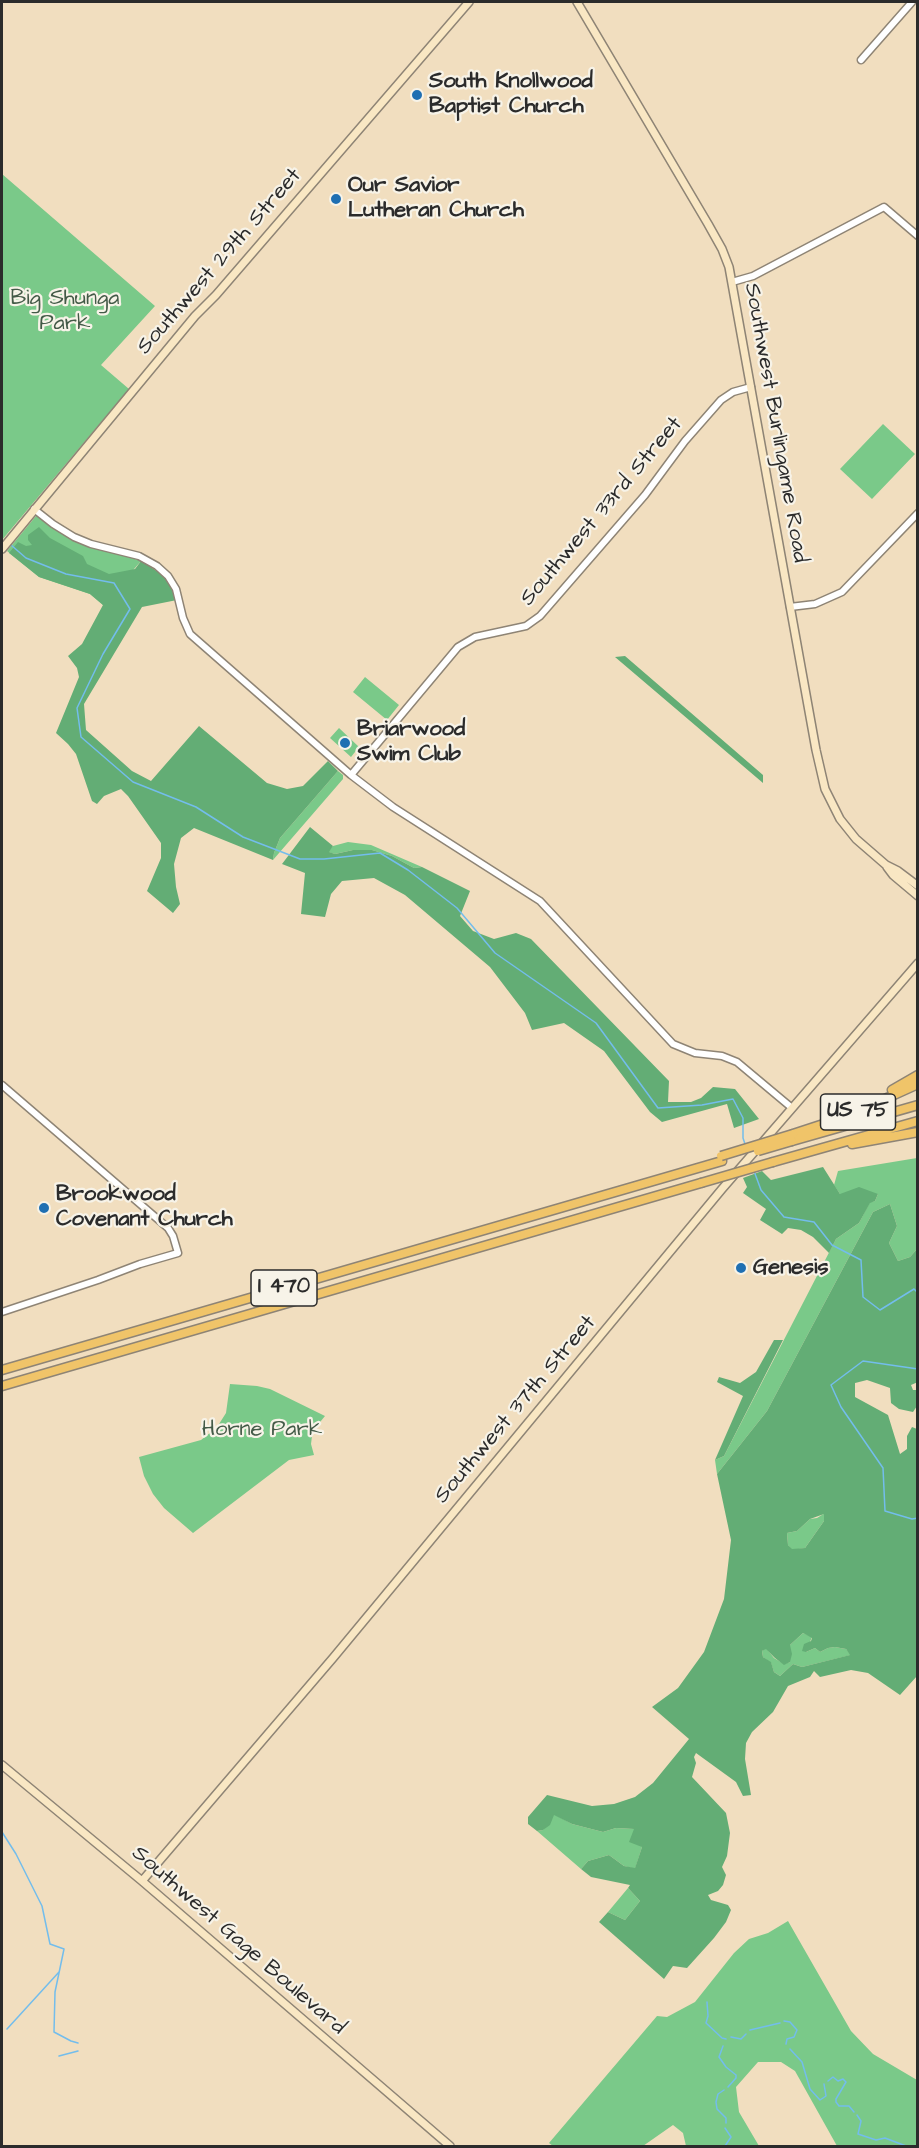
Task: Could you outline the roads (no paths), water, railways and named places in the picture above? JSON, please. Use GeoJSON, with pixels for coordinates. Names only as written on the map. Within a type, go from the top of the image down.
{"type":"FeatureCollection","features":[{"type":"Feature","properties":{"kind":"highway"},"geometry":{"type":"LineString","coordinates":[[794,1136],[872,1102],[918,1075]]}},
{"type":"Feature","properties":{"kind":"highway","name":"US 75"},"geometry":{"type":"LineString","coordinates":[[794,1136],[845,1117],[918,1084]]}},
{"type":"Feature","properties":{"kind":"highway","name":"I 470"},"geometry":{"type":"LineString","coordinates":[[2,1370],[668,1177],[794,1136],[918,1105]]}},
{"type":"Feature","properties":{"kind":"highway","name":"I 470"},"geometry":{"type":"LineString","coordinates":[[2,1386],[918,1121]]}},
{"type":"Feature","properties":{"kind":"highway","name":"US 75"},"geometry":{"type":"LineString","coordinates":[[833,1146],[918,1132]]}},
{"type":"Feature","properties":{"kind":"main road","name":"Southwest 29th Street"},"geometry":{"type":"LineString","coordinates":[[2,548],[195,316],[216,295],[469,2]]}},
{"type":"Feature","properties":{"kind":"main road","name":"Southwest Burlingame Road"},"geometry":{"type":"LineString","coordinates":[[577,2],[718,241],[732,282],[816,750],[825,789],[847,828],[865,848],[918,886]]}},
{"type":"Feature","properties":{"kind":"main road","name":"Southwest Burlingame Road"},"geometry":{"type":"LineString","coordinates":[[886,865],[893,875],[918,897]]}},
{"type":"Feature","properties":{"kind":"main road","name":"Southwest 37th Street"},"geometry":{"type":"LineString","coordinates":[[142,1881],[333,1658],[792,1108],[918,963]]}},
{"type":"Feature","properties":{"kind":"main road","name":"Southwest Gage Boulevard"},"geometry":{"type":"LineString","coordinates":[[2,1765],[142,1881],[450,2146]]}},
{"type":"Feature","properties":{"kind":"street"},"geometry":{"type":"LineString","coordinates":[[861,60],[912,2]]}},
{"type":"Feature","properties":{"kind":"street"},"geometry":{"type":"LineString","coordinates":[[732,282],[753,276],[884,207],[918,236]]}},
{"type":"Feature","properties":{"kind":"street","name":"Southwest 33rd Street"},"geometry":{"type":"LineString","coordinates":[[351,775],[458,647],[475,637],[521,628],[535,621],[645,495],[685,441],[721,400],[733,392],[751,387]]}},
{"type":"Feature","properties":{"kind":"street"},"geometry":{"type":"LineString","coordinates":[[34,509],[53,525],[74,537],[91,544],[139,556],[164,571],[176,589],[183,618],[190,634],[351,775],[406,816],[540,901],[673,1044],[695,1053],[722,1056],[737,1062],[752,1072],[792,1108]]}},
{"type":"Feature","properties":{"kind":"street"},"geometry":{"type":"LineString","coordinates":[[790,608],[815,604],[842,592],[918,513]]}},
{"type":"Feature","properties":{"kind":"street"},"geometry":{"type":"LineString","coordinates":[[2,1084],[168,1228],[175,1240],[178,1253],[2,1312]]}},
{"type":"Feature","properties":{"kind":"waterway"},"geometry":{"type":"LineString","coordinates":[[11,545],[26,558],[66,574],[114,583],[130,609],[103,654],[77,708],[81,737],[133,782],[196,807],[243,837],[300,859],[380,853],[408,870],[457,908],[495,953],[596,1023],[658,1108],[702,1105],[733,1099],[743,1118],[745,1144]]}},
{"type":"Feature","properties":{"kind":"waterway"},"geometry":{"type":"LineString","coordinates":[[754,1171],[761,1190],[784,1217],[814,1222],[832,1245],[861,1260],[863,1297],[880,1310],[914,1289],[918,1293]]}},
{"type":"Feature","properties":{"kind":"waterway"},"geometry":{"type":"LineString","coordinates":[[918,1369],[863,1361],[831,1385],[841,1407],[883,1468],[885,1511],[912,1519],[918,1518]]}},
{"type":"Feature","properties":{"kind":"waterway"},"geometry":{"type":"LineString","coordinates":[[2,1832],[16,1854],[42,1906],[50,1944],[64,1949],[55,1992],[54,2032],[78,2043]]}},
{"type":"Feature","properties":{"kind":"waterway"},"geometry":{"type":"LineString","coordinates":[[7,2029],[59,1972]]}},
{"type":"Feature","properties":{"kind":"waterway"},"geometry":{"type":"LineString","coordinates":[[707,2002],[706,2023],[726,2039]]}},
{"type":"Feature","properties":{"kind":"waterway"},"geometry":{"type":"LineString","coordinates":[[784,2021],[790,2022],[797,2030],[794,2037],[787,2039],[786,2044]]}},
{"type":"Feature","properties":{"kind":"waterway"},"geometry":{"type":"LineString","coordinates":[[750,2030],[780,2023]]}},
{"type":"Feature","properties":{"kind":"waterway"},"geometry":{"type":"LineString","coordinates":[[731,2037],[741,2039],[746,2034]]}},
{"type":"Feature","properties":{"kind":"waterway"},"geometry":{"type":"LineString","coordinates":[[723,2046],[719,2057],[736,2075],[728,2087]]}},
{"type":"Feature","properties":{"kind":"waterway"},"geometry":{"type":"LineString","coordinates":[[790,2049],[802,2062],[810,2089],[820,2100],[826,2096],[824,2084]]}},
{"type":"Feature","properties":{"kind":"waterway"},"geometry":{"type":"LineString","coordinates":[[59,2056],[78,2051]]}},
{"type":"Feature","properties":{"kind":"waterway"},"geometry":{"type":"LineString","coordinates":[[828,2081],[833,2077],[838,2081],[843,2079],[846,2082],[836,2102],[839,2106],[849,2106],[854,2112]]}},
{"type":"Feature","properties":{"kind":"waterway"},"geometry":{"type":"LineString","coordinates":[[724,2090],[718,2094],[716,2102],[717,2109],[726,2118],[726,2123]]}},
{"type":"Feature","properties":{"kind":"waterway"},"geometry":{"type":"LineString","coordinates":[[857,2115],[861,2121],[858,2134],[876,2140],[885,2138],[906,2146]]}},
{"type":"Feature","properties":{"kind":"waterway"},"geometry":{"type":"LineString","coordinates":[[725,2128],[731,2137],[725,2146]]}},
{"type":"Feature","properties":{"kind":"place","name":"South Knollwood Baptist Church"},"geometry":{"type":"Point","coordinates":[417,95]}},
{"type":"Feature","properties":{"kind":"place","name":"Our Savior Lutheran Church"},"geometry":{"type":"Point","coordinates":[336,199]}},
{"type":"Feature","properties":{"kind":"place","name":"Briarwood Swim Club"},"geometry":{"type":"Point","coordinates":[345,743]}},
{"type":"Feature","properties":{"kind":"place","name":"Brookwood Covenant Church"},"geometry":{"type":"Point","coordinates":[44,1208]}},
{"type":"Feature","properties":{"kind":"place","name":"Genesis"},"geometry":{"type":"Point","coordinates":[741,1268]}},
{"type":"Feature","properties":{"kind":"park label","name":"Big Shunga Park"},"geometry":{"type":"Point","coordinates":[65,312]}},
{"type":"Feature","properties":{"kind":"park label","name":"Horne Park"},"geometry":{"type":"Point","coordinates":[262,1430]}}]}
